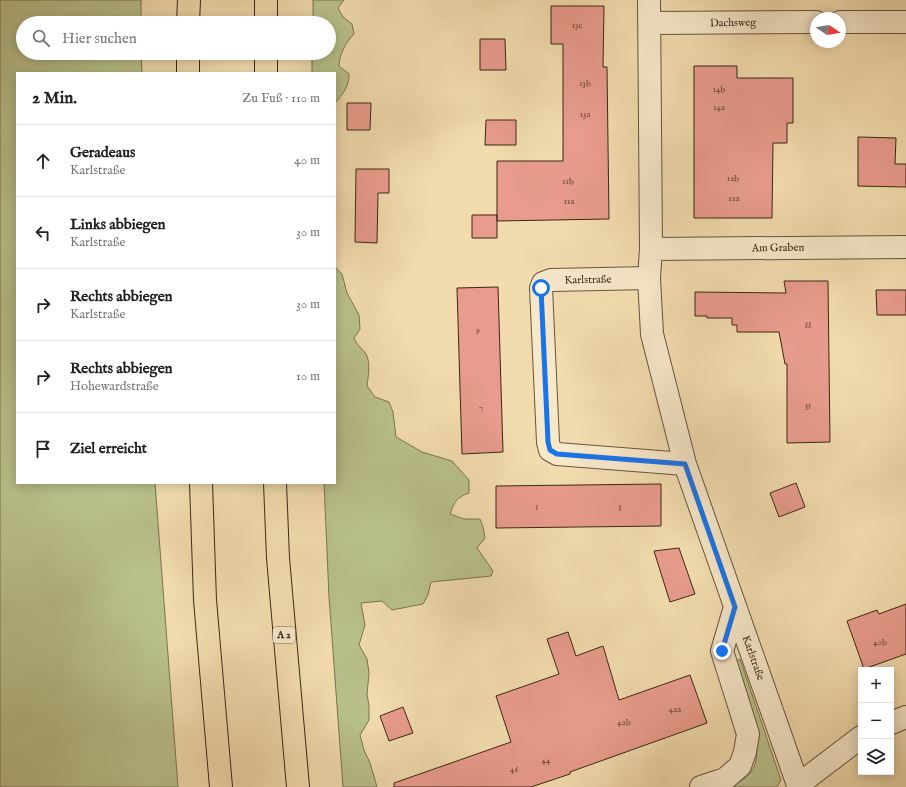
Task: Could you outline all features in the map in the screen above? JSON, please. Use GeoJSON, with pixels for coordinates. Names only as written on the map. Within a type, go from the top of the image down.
{"type":"FeatureCollection","features":[{"type":"Feature","properties":{"kind":"highway"},"geometry":{"type":"LineString","coordinates":[[188,16],[189,0]]}},
{"type":"Feature","properties":{"kind":"highway"},"geometry":{"type":"LineString","coordinates":[[266,0],[266,16]]}},
{"type":"Feature","properties":{"kind":"highway"},"geometry":{"type":"LineString","coordinates":[[188,60],[188,72]]}},
{"type":"Feature","properties":{"kind":"highway"},"geometry":{"type":"LineString","coordinates":[[266,60],[266,72]]}},
{"type":"Feature","properties":{"kind":"highway"},"geometry":{"type":"LineString","coordinates":[[201,484],[206,600],[220,787]]}},
{"type":"Feature","properties":{"kind":"highway","name":"A 2"},"geometry":{"type":"LineString","coordinates":[[275,484],[278,558],[298,787]]}},
{"type":"Feature","properties":{"kind":"street","name":"Karlstraße"},"geometry":{"type":"LineString","coordinates":[[649,0],[650,278],[652,334],[685,464],[798,785],[858,739]]}},
{"type":"Feature","properties":{"kind":"street","name":"Dachsweg"},"geometry":{"type":"LineString","coordinates":[[650,24],[810,22]]}},
{"type":"Feature","properties":{"kind":"street"},"geometry":{"type":"LineString","coordinates":[[846,22],[906,22]]}},
{"type":"Feature","properties":{"kind":"street","name":"Am Graben"},"geometry":{"type":"LineString","coordinates":[[651,249],[906,247]]}},
{"type":"Feature","properties":{"kind":"street","name":"Karlstraße"},"geometry":{"type":"LineString","coordinates":[[650,278],[551,280],[543,283],[541,288],[548,442],[550,450],[557,454],[685,464]]}},
{"type":"Feature","properties":{"kind":"street"},"geometry":{"type":"LineString","coordinates":[[701,787],[726,779],[740,766],[746,746],[748,734],[722,651],[735,607]]}},
{"type":"Feature","properties":{"kind":"street"},"geometry":{"type":"LineString","coordinates":[[894,722],[906,717]]}},
{"type":"Feature","properties":{"kind":"green space"},"geometry":{"type":"Polygon","coordinates":[[[0,0],[141,0],[141,16],[16,16],[16,60],[141,60],[142,72],[16,72],[16,484],[155,484],[178,787],[0,787],[0,0]]]}},
{"type":"Feature","properties":{"kind":"green space"},"geometry":{"type":"Polygon","coordinates":[[[313,0],[344,0],[338,8],[343,17],[352,24],[354,34],[348,41],[340,57],[339,66],[349,74],[348,83],[347,87],[336,102],[336,72],[312,72],[312,60],[336,60],[336,16],[313,16],[313,0]]]}},
{"type":"Feature","properties":{"kind":"green space"},"geometry":{"type":"Polygon","coordinates":[[[336,268],[342,274],[347,293],[359,315],[360,329],[354,338],[368,358],[369,370],[367,386],[375,397],[389,402],[393,412],[396,437],[422,452],[452,461],[469,480],[469,493],[456,500],[450,514],[464,519],[480,519],[485,538],[477,548],[493,571],[491,576],[431,582],[428,595],[423,604],[392,610],[382,601],[361,603],[365,625],[359,645],[367,659],[369,673],[367,694],[369,720],[360,735],[377,787],[343,787],[329,597],[324,484],[336,484],[336,268]]]}},
{"type":"Feature","properties":{"kind":"green space"},"geometry":{"type":"Polygon","coordinates":[[[740,659],[781,780],[777,787],[728,787],[736,784],[748,776],[755,766],[757,752],[756,743],[734,662],[740,659]]]}},
{"type":"Feature","properties":{"kind":"building"},"geometry":{"type":"Polygon","coordinates":[[[551,6],[604,6],[603,67],[607,67],[609,219],[497,221],[497,161],[563,161],[563,44],[551,44],[551,6]]]}},
{"type":"Feature","properties":{"kind":"building"},"geometry":{"type":"Polygon","coordinates":[[[480,39],[505,39],[506,70],[480,70],[480,39]]]}},
{"type":"Feature","properties":{"kind":"building"},"geometry":{"type":"Polygon","coordinates":[[[694,66],[737,66],[737,78],[793,78],[793,123],[787,123],[787,143],[773,143],[772,218],[694,218],[694,66]]]}},
{"type":"Feature","properties":{"kind":"building"},"geometry":{"type":"Polygon","coordinates":[[[347,103],[371,103],[370,130],[347,130],[347,103]]]}},
{"type":"Feature","properties":{"kind":"building"},"geometry":{"type":"Polygon","coordinates":[[[486,120],[516,120],[516,145],[485,145],[486,120]]]}},
{"type":"Feature","properties":{"kind":"building"},"geometry":{"type":"Polygon","coordinates":[[[858,137],[896,138],[895,164],[906,164],[906,187],[858,186],[858,137]]]}},
{"type":"Feature","properties":{"kind":"building"},"geometry":{"type":"Polygon","coordinates":[[[356,169],[389,169],[389,193],[378,193],[377,243],[355,242],[356,169]]]}},
{"type":"Feature","properties":{"kind":"building"},"geometry":{"type":"Polygon","coordinates":[[[472,215],[497,215],[497,238],[472,238],[472,215]]]}},
{"type":"Feature","properties":{"kind":"building"},"geometry":{"type":"Polygon","coordinates":[[[784,281],[828,281],[830,442],[787,443],[787,364],[785,364],[779,332],[737,332],[737,325],[732,325],[732,318],[707,318],[707,316],[695,316],[695,292],[786,293],[784,281]]]}},
{"type":"Feature","properties":{"kind":"building"},"geometry":{"type":"Polygon","coordinates":[[[498,287],[503,452],[462,454],[457,288],[498,287]]]}},
{"type":"Feature","properties":{"kind":"building"},"geometry":{"type":"Polygon","coordinates":[[[876,290],[906,290],[906,315],[877,315],[876,290]]]}},
{"type":"Feature","properties":{"kind":"building"},"geometry":{"type":"Polygon","coordinates":[[[796,483],[805,507],[779,517],[770,493],[796,483]]]}},
{"type":"Feature","properties":{"kind":"building"},"geometry":{"type":"Polygon","coordinates":[[[661,484],[661,526],[496,528],[496,486],[661,484]]]}},
{"type":"Feature","properties":{"kind":"building"},"geometry":{"type":"Polygon","coordinates":[[[679,548],[695,594],[670,602],[654,551],[679,548]]]}},
{"type":"Feature","properties":{"kind":"building"},"geometry":{"type":"Polygon","coordinates":[[[906,604],[906,654],[870,667],[863,667],[847,621],[877,610],[879,614],[906,604]]]}},
{"type":"Feature","properties":{"kind":"building"},"geometry":{"type":"Polygon","coordinates":[[[568,632],[576,656],[603,646],[619,700],[690,675],[707,723],[531,787],[394,787],[394,783],[511,742],[496,696],[559,674],[547,639],[568,632]]]}},
{"type":"Feature","properties":{"kind":"building"},"geometry":{"type":"Polygon","coordinates":[[[403,707],[413,733],[389,741],[380,716],[403,707]]]}},
{"type":"Feature","properties":{"kind":"route"},"geometry":{"type":"LineString","coordinates":[[541,288],[548,442],[550,450],[557,454],[685,464],[735,607],[722,651]]}}]}
